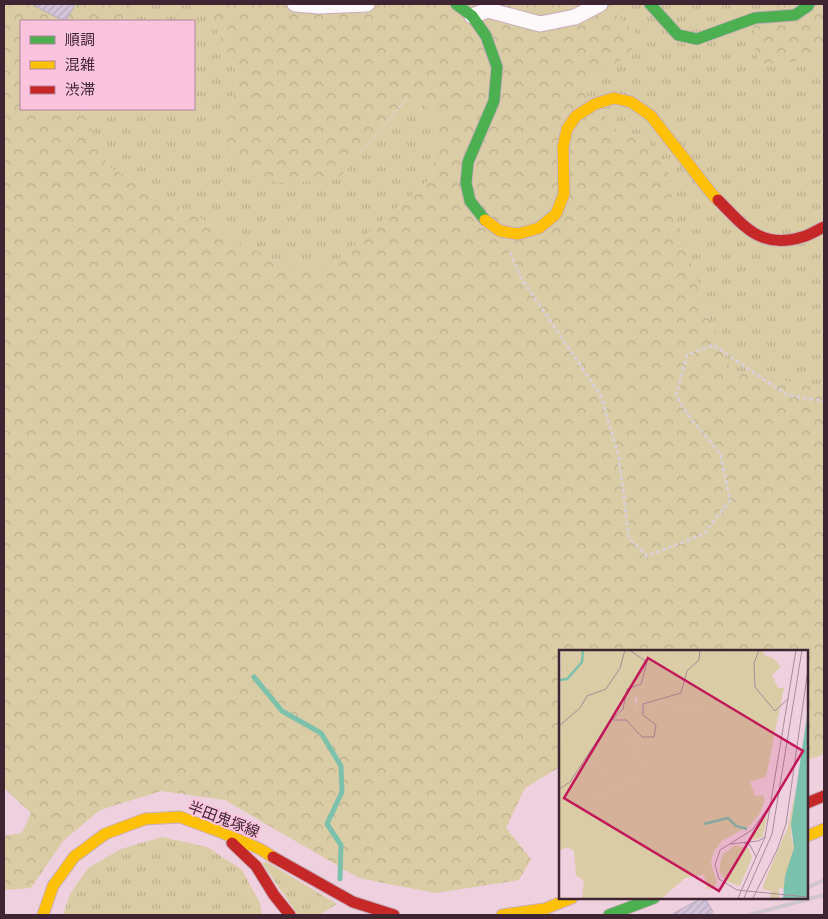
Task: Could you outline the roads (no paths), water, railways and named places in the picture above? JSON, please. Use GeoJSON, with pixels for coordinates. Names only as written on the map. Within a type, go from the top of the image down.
{"type":"FeatureCollection","features":[{"type":"Feature","properties":{"kind":"main road"},"geometry":{"type":"LineString","coordinates":[[456,4],[472,16],[486,36],[497,67],[494,101],[468,162],[466,183],[470,201],[483,220],[500,231],[518,234],[539,228],[556,214],[564,194],[563,147],[567,129],[576,116],[594,104],[614,98],[631,102],[651,116],[712,194],[744,226],[762,238],[781,241],[788,240],[802,237],[824,227]]}},
{"type":"Feature","properties":{"kind":"main road"},"geometry":{"type":"LineString","coordinates":[[650,4],[678,35],[697,39],[755,18],[795,15],[808,6],[808,4]]}},
{"type":"Feature","properties":{"kind":"main road"},"geometry":{"type":"LineString","coordinates":[[808,804],[824,796]]}},
{"type":"Feature","properties":{"kind":"main road","name":"半田鬼塚線"},"geometry":{"type":"LineString","coordinates":[[43,915],[53,886],[74,857],[105,834],[146,819],[180,817],[260,849],[353,902],[394,915]]}},
{"type":"Feature","properties":{"kind":"main road"},"geometry":{"type":"LineString","coordinates":[[808,836],[824,829]]}},
{"type":"Feature","properties":{"kind":"main road"},"geometry":{"type":"LineString","coordinates":[[218,831],[256,866],[274,895],[290,915]]}},
{"type":"Feature","properties":{"kind":"main road"},"geometry":{"type":"LineString","coordinates":[[274,895],[278,915]]}},
{"type":"Feature","properties":{"kind":"main road"},"geometry":{"type":"LineString","coordinates":[[529,915],[569,899]]}},
{"type":"Feature","properties":{"kind":"main road"},"geometry":{"type":"LineString","coordinates":[[609,915],[651,899]]}},
{"type":"Feature","properties":{"kind":"main road"},"geometry":{"type":"LineString","coordinates":[[502,915],[546,908]]}},
{"type":"Feature","properties":{"kind":"street"},"geometry":{"type":"LineString","coordinates":[[295,4],[319,6],[367,4]]}},
{"type":"Feature","properties":{"kind":"street"},"geometry":{"type":"LineString","coordinates":[[472,16],[488,10],[540,24],[575,17],[600,4]]}},
{"type":"Feature","properties":{"kind":"waterway"},"geometry":{"type":"LineString","coordinates":[[254,677],[282,711],[321,733],[341,766],[342,792],[327,824],[341,845],[340,879]]}},
{"type":"Feature","properties":{"kind":"railway"},"geometry":{"type":"LineString","coordinates":[[808,888],[824,880]]}},
{"type":"Feature","properties":{"kind":"railway"},"geometry":{"type":"LineString","coordinates":[[749,915],[824,895]]}}]}
